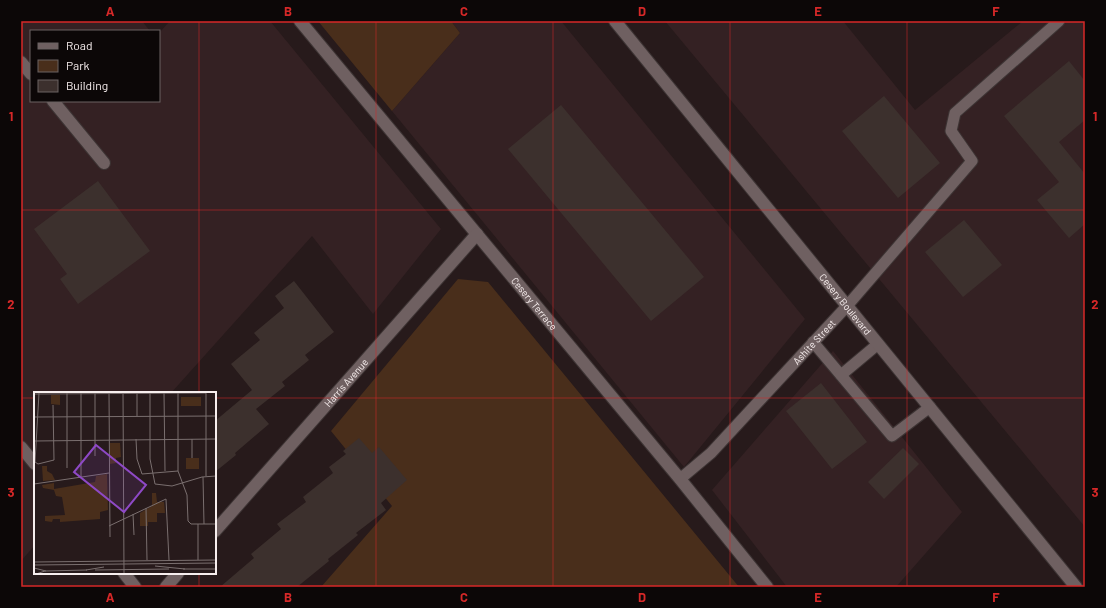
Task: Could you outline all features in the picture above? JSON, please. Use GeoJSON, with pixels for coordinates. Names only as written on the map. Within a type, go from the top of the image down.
{"type":"FeatureCollection","features":[{"type":"Feature","properties":{"kind":"street","name":"Cesery Terrace"},"geometry":{"type":"LineString","coordinates":[[300,21],[680,479],[767,587]]}},
{"type":"Feature","properties":{"kind":"street","name":"Cesery Boulevard"},"geometry":{"type":"LineString","coordinates":[[615,21],[1076,587]]}},
{"type":"Feature","properties":{"kind":"street"},"geometry":{"type":"LineString","coordinates":[[21,62],[30,73]]}},
{"type":"Feature","properties":{"kind":"street"},"geometry":{"type":"LineString","coordinates":[[54,102],[104,163]]}},
{"type":"Feature","properties":{"kind":"street","name":"Harris Avenue"},"geometry":{"type":"LineString","coordinates":[[216,530],[477,234]]}},
{"type":"Feature","properties":{"kind":"street"},"geometry":{"type":"LineString","coordinates":[[21,446],[34,463]]}},
{"type":"Feature","properties":{"kind":"street"},"geometry":{"type":"LineString","coordinates":[[125,574],[135,587]]}},
{"type":"Feature","properties":{"kind":"street"},"geometry":{"type":"LineString","coordinates":[[166,587],[177,574]]}},
{"type":"Feature","properties":{"kind":"lane","name":"Ashite Street"},"geometry":{"type":"LineString","coordinates":[[680,479],[711,453],[847,306],[972,161],[951,131],[955,113],[1058,21]]}},
{"type":"Feature","properties":{"kind":"lane"},"geometry":{"type":"LineString","coordinates":[[813,342],[892,436],[930,407]]}},
{"type":"Feature","properties":{"kind":"lane"},"geometry":{"type":"LineString","coordinates":[[841,375],[878,344]]}},
{"type":"Feature","properties":{"kind":"shaded area"},"geometry":{"type":"Polygon","coordinates":[[[21,21],[142,21],[149,30],[30,30],[30,102],[160,102],[160,32],[170,21],[270,21],[441,229],[373,314],[312,236],[172,392],[34,392],[34,546],[21,561],[21,21]]]}},
{"type":"Feature","properties":{"kind":"shaded area"},"geometry":{"type":"Polygon","coordinates":[[[451,21],[561,21],[805,319],[684,467],[392,111],[460,33],[451,21]]]}},
{"type":"Feature","properties":{"kind":"shaded area"},"geometry":{"type":"Polygon","coordinates":[[[665,21],[843,21],[915,110],[1023,21],[1085,21],[1085,527],[665,21]]]}},
{"type":"Feature","properties":{"kind":"shaded area"},"geometry":{"type":"Polygon","coordinates":[[[833,351],[962,512],[896,587],[787,587],[712,490],[833,351]]]}},
{"type":"Feature","properties":{"kind":"green space"},"geometry":{"type":"Polygon","coordinates":[[[318,21],[451,21],[460,33],[392,111],[318,21]]]}},
{"type":"Feature","properties":{"kind":"green space"},"geometry":{"type":"Polygon","coordinates":[[[458,279],[488,282],[739,587],[321,587],[392,506],[331,431],[458,279]]]}},
{"type":"Feature","properties":{"kind":"building"},"geometry":{"type":"Polygon","coordinates":[[[1069,61],[1085,81],[1085,120],[1059,142],[1085,174],[1085,224],[1069,238],[1037,200],[1059,182],[1004,116],[1069,61]]]}},
{"type":"Feature","properties":{"kind":"building"},"geometry":{"type":"Polygon","coordinates":[[[884,96],[940,163],[898,198],[842,131],[884,96]]]}},
{"type":"Feature","properties":{"kind":"building"},"geometry":{"type":"Polygon","coordinates":[[[561,105],[704,277],[651,321],[508,149],[561,105]]]}},
{"type":"Feature","properties":{"kind":"building"},"geometry":{"type":"Polygon","coordinates":[[[98,181],[150,251],[78,304],[60,279],[67,274],[34,229],[98,181]]]}},
{"type":"Feature","properties":{"kind":"building"},"geometry":{"type":"Polygon","coordinates":[[[964,220],[1002,265],[963,297],[925,252],[964,220]]]}},
{"type":"Feature","properties":{"kind":"building"},"geometry":{"type":"Polygon","coordinates":[[[294,281],[334,332],[305,355],[309,360],[282,382],[285,386],[256,409],[269,424],[235,453],[236,455],[216,471],[216,420],[252,390],[231,364],[260,340],[254,333],[284,308],[275,296],[294,281]]]}},
{"type":"Feature","properties":{"kind":"building"},"geometry":{"type":"Polygon","coordinates":[[[821,383],[867,442],[832,469],[786,411],[821,383]]]}},
{"type":"Feature","properties":{"kind":"building"},"geometry":{"type":"Polygon","coordinates":[[[359,438],[372,453],[379,447],[407,480],[381,503],[386,510],[356,533],[358,535],[297,587],[220,587],[254,558],[251,554],[281,529],[277,524],[306,502],[303,497],[333,473],[329,467],[346,454],[343,451],[359,438]]]}},
{"type":"Feature","properties":{"kind":"building"},"geometry":{"type":"Polygon","coordinates":[[[903,448],[919,464],[884,499],[868,482],[903,448]]]}}]}
